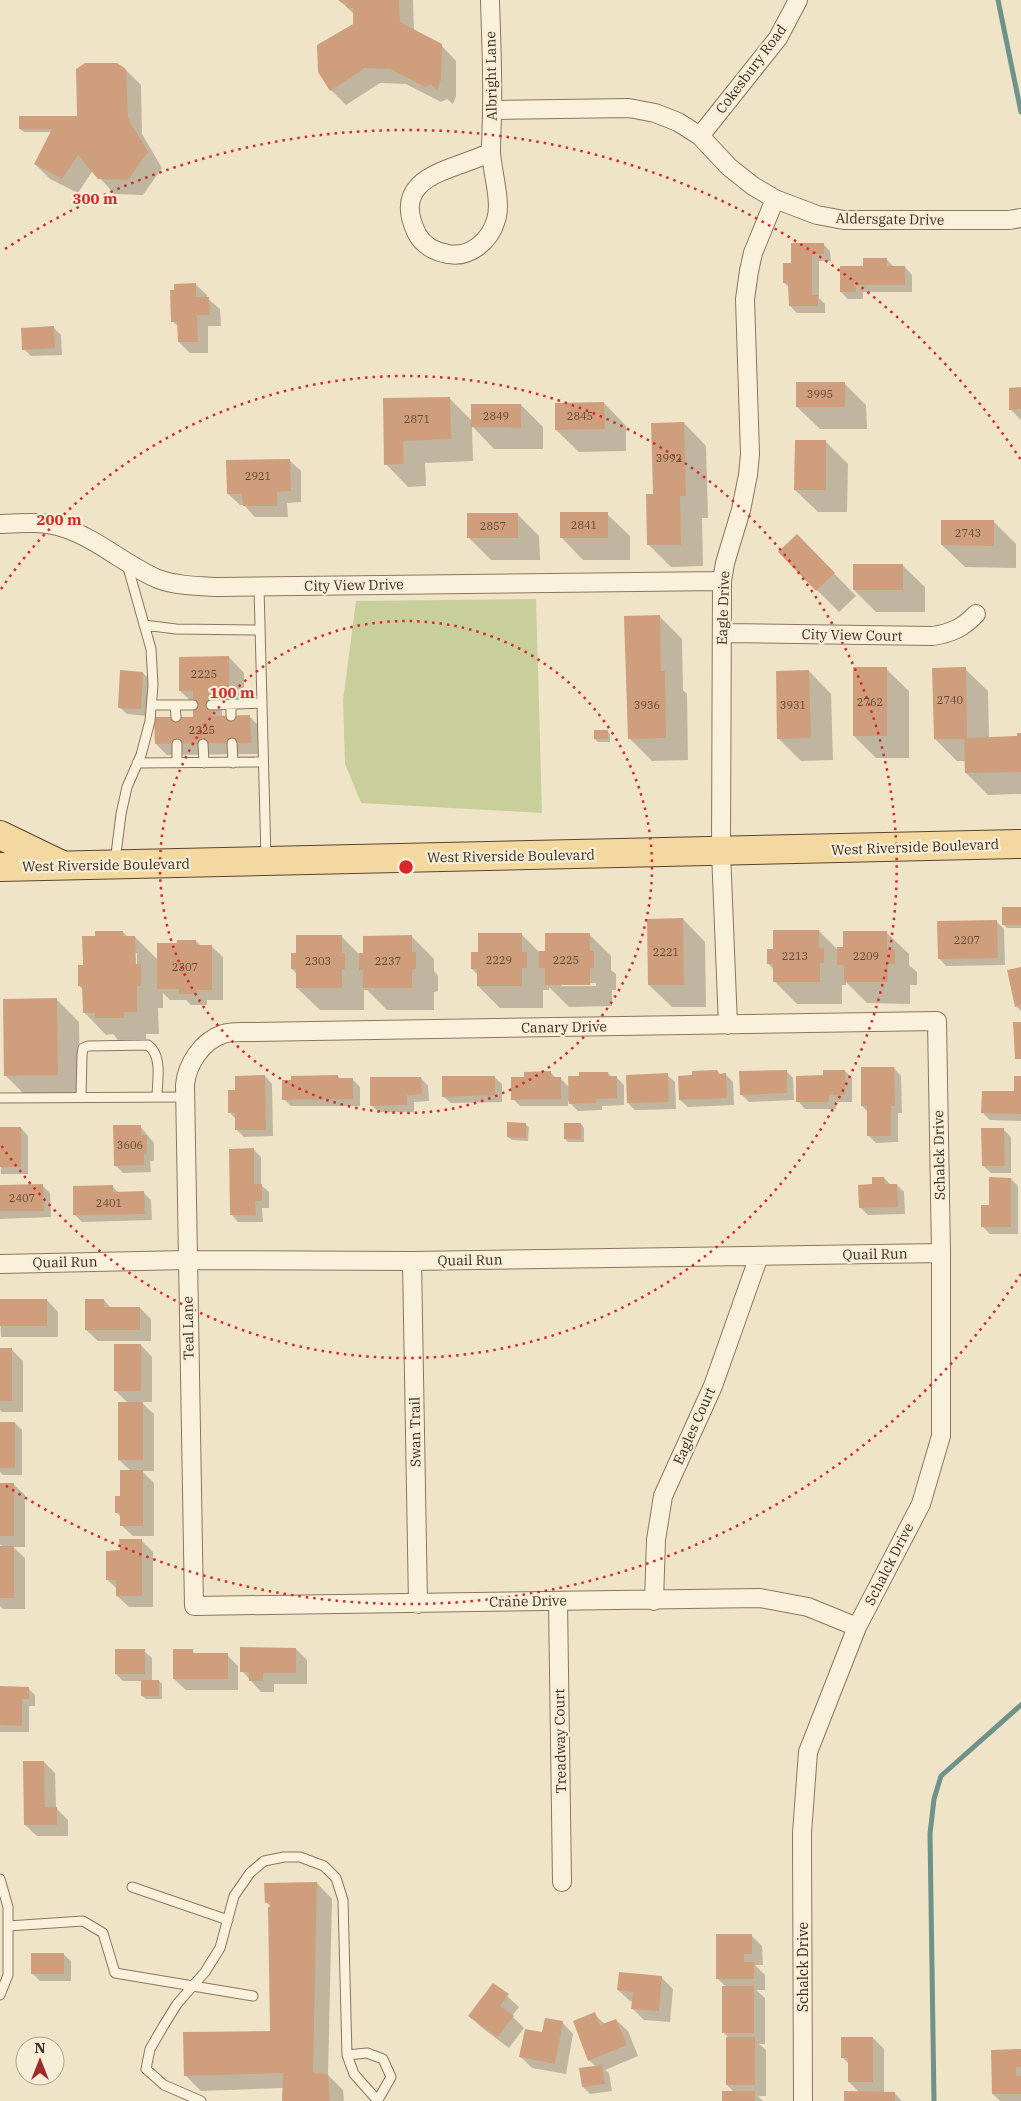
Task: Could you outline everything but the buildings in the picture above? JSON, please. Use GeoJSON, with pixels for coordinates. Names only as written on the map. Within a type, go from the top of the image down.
{"type":"FeatureCollection","features":[{"type":"Feature","properties":{"kind":"main road"},"geometry":{"type":"LineString","coordinates":[[0,834],[64,866]]}},
{"type":"Feature","properties":{"kind":"main road","name":"West Riverside Boulevard"},"geometry":{"type":"LineString","coordinates":[[0,867],[1021,844]]}},
{"type":"Feature","properties":{"kind":"main road"},"geometry":{"type":"LineString","coordinates":[[0,885],[64,866]]}},
{"type":"Feature","properties":{"kind":"street","name":"Albright Lane"},"geometry":{"type":"LineString","coordinates":[[490,0],[491,152],[497,218],[491,233],[481,245],[464,253],[448,254],[430,248],[420,238],[413,226],[408,208],[413,192],[424,179],[445,168],[474,161],[491,152]]}},
{"type":"Feature","properties":{"kind":"street","name":"Cokesbury Road"},"geometry":{"type":"LineString","coordinates":[[700,136],[778,38],[798,0]]}},
{"type":"Feature","properties":{"kind":"street","name":"Aldersgate Drive"},"geometry":{"type":"LineString","coordinates":[[492,110],[629,108],[655,112],[678,122],[700,136],[729,167],[752,186],[775,199],[816,215],[844,220],[1009,220],[1021,218]]}},
{"type":"Feature","properties":{"kind":"street","name":"Eagle Drive"},"geometry":{"type":"LineString","coordinates":[[728,1024],[721,852],[722,581],[748,475],[750,454],[746,299],[749,271],[753,253],[775,199]]}},
{"type":"Feature","properties":{"kind":"street","name":"City View Drive"},"geometry":{"type":"LineString","coordinates":[[0,524],[30,523],[64,528],[90,540],[159,579],[185,584],[219,587],[722,581]]}},
{"type":"Feature","properties":{"kind":"street","name":"City View Court"},"geometry":{"type":"LineString","coordinates":[[722,633],[932,636],[949,634],[965,626],[976,614]]}},
{"type":"Feature","properties":{"kind":"street","name":"Canary Drive"},"geometry":{"type":"LineString","coordinates":[[199,1052],[213,1039],[222,1034],[237,1032],[937,1021]]}},
{"type":"Feature","properties":{"kind":"street","name":"Schalck Drive"},"geometry":{"type":"LineString","coordinates":[[803,2101],[802,1832],[808,1752],[857,1627],[921,1504],[941,1436],[941,1253],[937,1021]]}},
{"type":"Feature","properties":{"kind":"street","name":"Teal Lane"},"geometry":{"type":"LineString","coordinates":[[194,1606],[185,1097],[187,1072],[199,1052]]}},
{"type":"Feature","properties":{"kind":"street","name":"Quail Run"},"geometry":{"type":"LineString","coordinates":[[0,1264],[187,1260],[412,1261],[941,1253]]}},
{"type":"Feature","properties":{"kind":"street","name":"Eagles Court"},"geometry":{"type":"LineString","coordinates":[[654,1601],[656,1540],[663,1496],[713,1386],[759,1256]]}},
{"type":"Feature","properties":{"kind":"street","name":"Swan Trail"},"geometry":{"type":"LineString","coordinates":[[412,1261],[418,1604]]}},
{"type":"Feature","properties":{"kind":"street","name":"Crane Drive"},"geometry":{"type":"LineString","coordinates":[[194,1606],[654,1601],[760,1598],[808,1608],[857,1627]]}},
{"type":"Feature","properties":{"kind":"street","name":"Treadway Court"},"geometry":{"type":"LineString","coordinates":[[558,1601],[562,1882]]}},
{"type":"Feature","properties":{"kind":"lane"},"geometry":{"type":"LineString","coordinates":[[114,865],[127,787],[138,763],[150,721],[153,685],[151,649],[126,562]]}},
{"type":"Feature","properties":{"kind":"lane"},"geometry":{"type":"LineString","coordinates":[[259,587],[266,862]]}},
{"type":"Feature","properties":{"kind":"lane"},"geometry":{"type":"LineString","coordinates":[[144,625],[176,629],[260,630]]}},
{"type":"Feature","properties":{"kind":"lane"},"geometry":{"type":"LineString","coordinates":[[211,705],[262,703]]}},
{"type":"Feature","properties":{"kind":"lane"},"geometry":{"type":"LineString","coordinates":[[231,704],[231,716]]}},
{"type":"Feature","properties":{"kind":"lane"},"geometry":{"type":"LineString","coordinates":[[152,705],[193,705]]}},
{"type":"Feature","properties":{"kind":"lane"},"geometry":{"type":"LineString","coordinates":[[175,705],[176,717]]}},
{"type":"Feature","properties":{"kind":"lane"},"geometry":{"type":"LineString","coordinates":[[232,743],[233,763]]}},
{"type":"Feature","properties":{"kind":"lane"},"geometry":{"type":"LineString","coordinates":[[176,744],[177,763]]}},
{"type":"Feature","properties":{"kind":"lane"},"geometry":{"type":"LineString","coordinates":[[203,744],[204,763]]}},
{"type":"Feature","properties":{"kind":"lane"},"geometry":{"type":"LineString","coordinates":[[138,763],[263,762]]}},
{"type":"Feature","properties":{"kind":"lane"},"geometry":{"type":"LineString","coordinates":[[81,1097],[83,1048],[88,1046],[148,1045],[157,1056],[157,1097]]}},
{"type":"Feature","properties":{"kind":"lane"},"geometry":{"type":"LineString","coordinates":[[0,1098],[185,1097]]}},
{"type":"Feature","properties":{"kind":"lane"},"geometry":{"type":"LineString","coordinates":[[201,2101],[164,2085],[146,2069],[150,2049],[176,2004],[194,1987],[220,1948],[234,1896],[250,1873],[264,1861],[284,1857],[300,1857],[324,1866],[336,1878],[342,1900],[347,2055],[354,2074],[378,2101],[391,2077],[383,2059],[368,2053],[347,2055]]}},
{"type":"Feature","properties":{"kind":"lane"},"geometry":{"type":"LineString","coordinates":[[0,1879],[8,1907],[8,1975],[0,1995]]}},
{"type":"Feature","properties":{"kind":"lane"},"geometry":{"type":"LineString","coordinates":[[132,1886],[228,1920]]}},
{"type":"Feature","properties":{"kind":"lane"},"geometry":{"type":"LineString","coordinates":[[8,1926],[83,1922],[103,1933],[115,1973],[254,1996]]}},
{"type":"Feature","properties":{"kind":"green space"},"geometry":{"type":"Polygon","coordinates":[[[536,599],[542,813],[361,803],[345,764],[343,700],[356,601],[536,599]]]}},
{"type":"Feature","properties":{"kind":"waterway"},"geometry":{"type":"LineString","coordinates":[[998,0],[1021,112]]}},
{"type":"Feature","properties":{"kind":"waterway"},"geometry":{"type":"LineString","coordinates":[[934,2101],[930,1834],[934,1799],[941,1776],[1021,1705]]}}]}
